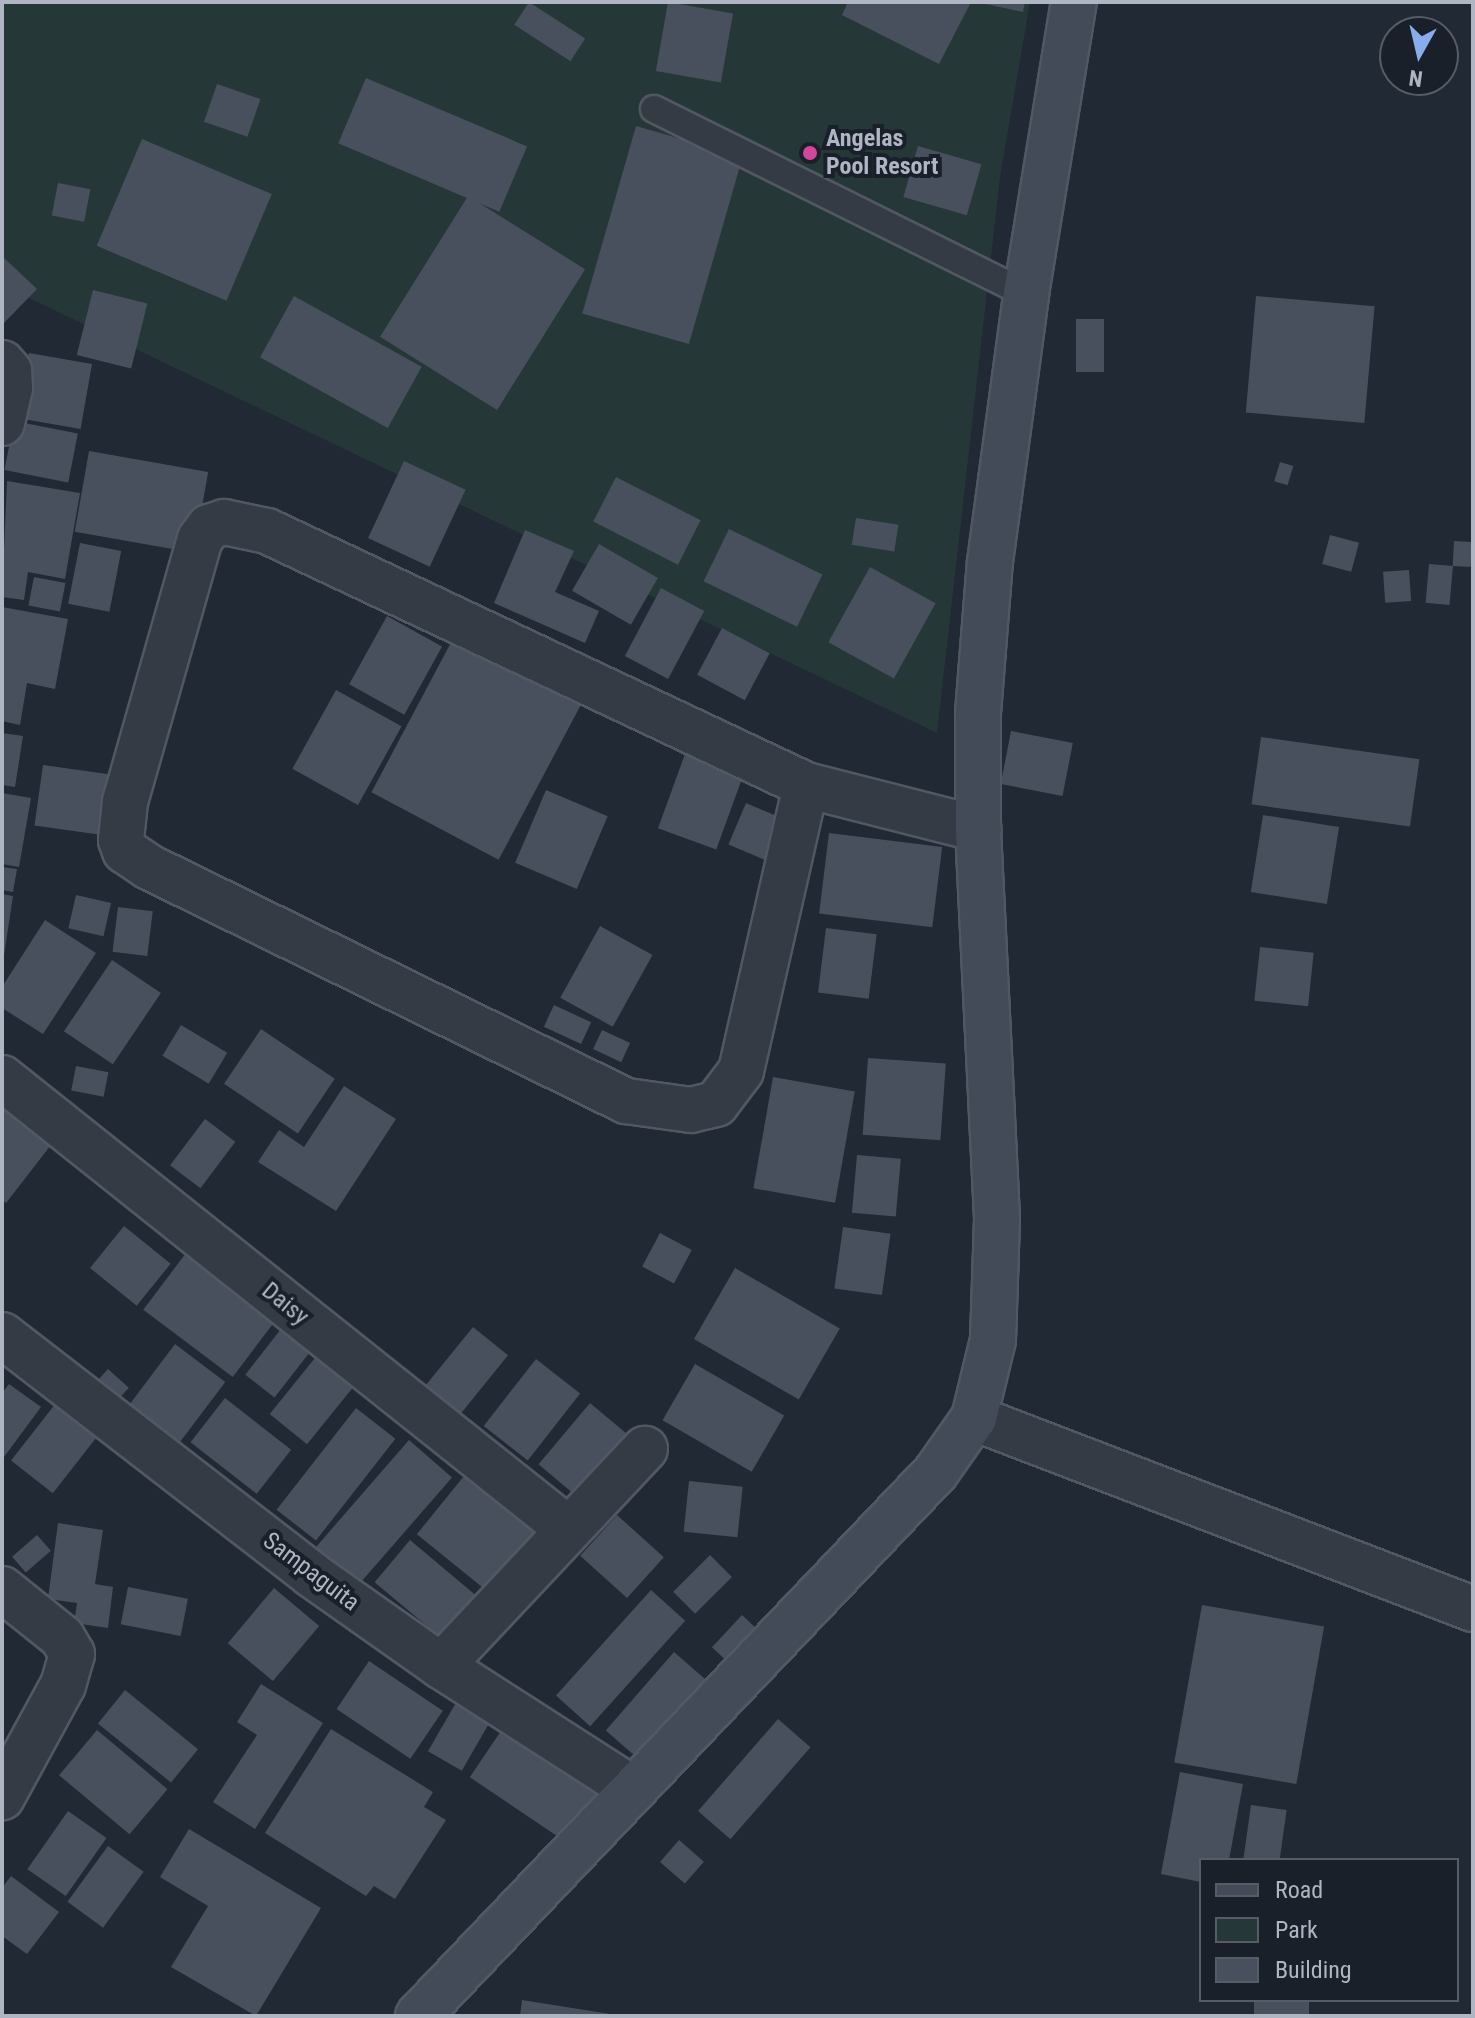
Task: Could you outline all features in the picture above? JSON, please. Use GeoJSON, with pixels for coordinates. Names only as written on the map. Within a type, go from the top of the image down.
{"type":"FeatureCollection","features":[{"type":"Feature","properties":{"kind":"street"},"geometry":{"type":"LineString","coordinates":[[418,2016],[936,1472],[974,1418],[993,1340],[997,1218],[978,829],[978,713],[990,562],[1026,294],[1074,2]]}},
{"type":"Feature","properties":{"kind":"street"},"geometry":{"type":"LineString","coordinates":[[2,363],[9,371],[10,388],[2,423]]}},
{"type":"Feature","properties":{"kind":"street"},"geometry":{"type":"LineString","coordinates":[[806,785],[741,1071],[716,1104],[691,1110],[626,1101],[149,867],[125,851],[121,840],[125,802],[200,539],[209,527],[224,522],[267,531],[806,785],[978,829]]}},
{"type":"Feature","properties":{"kind":"street","name":"Daisy"},"geometry":{"type":"LineString","coordinates":[[2,1078],[568,1529]]}},
{"type":"Feature","properties":{"kind":"street","name":"Sampaguita"},"geometry":{"type":"LineString","coordinates":[[2,1335],[312,1575],[441,1666],[634,1790]]}},
{"type":"Feature","properties":{"kind":"street"},"geometry":{"type":"LineString","coordinates":[[974,1418],[1473,1609]]}},
{"type":"Feature","properties":{"kind":"street"},"geometry":{"type":"LineString","coordinates":[[441,1666],[645,1449]]}},
{"type":"Feature","properties":{"kind":"street"},"geometry":{"type":"LineString","coordinates":[[2,1589],[62,1637],[72,1654],[63,1685],[2,1797]]}},
{"type":"Feature","properties":{"kind":"lane"},"geometry":{"type":"LineString","coordinates":[[654,109],[1026,294]]}},
{"type":"Feature","properties":{"kind":"green space"},"geometry":{"type":"Polygon","coordinates":[[[2,2],[1030,2],[1000,177],[937,733],[2,285],[2,2]]]}},
{"type":"Feature","properties":{"kind":"building"},"geometry":{"type":"Polygon","coordinates":[[[529,2],[585,38],[570,61],[514,25],[529,2]]]}},
{"type":"Feature","properties":{"kind":"building"},"geometry":{"type":"Polygon","coordinates":[[[668,2],[733,13],[721,82],[656,71],[668,2]]]}},
{"type":"Feature","properties":{"kind":"building"},"geometry":{"type":"Polygon","coordinates":[[[848,2],[971,2],[939,64],[842,15],[848,2]]]}},
{"type":"Feature","properties":{"kind":"building"},"geometry":{"type":"Polygon","coordinates":[[[977,2],[1025,2],[1023,12],[977,2]]]}},
{"type":"Feature","properties":{"kind":"building"},"geometry":{"type":"Polygon","coordinates":[[[366,78],[527,146],[499,212],[338,143],[366,78]]]}},
{"type":"Feature","properties":{"kind":"building"},"geometry":{"type":"Polygon","coordinates":[[[217,84],[260,99],[247,137],[204,122],[217,84]]]}},
{"type":"Feature","properties":{"kind":"building"},"geometry":{"type":"Polygon","coordinates":[[[636,126],[743,157],[689,344],[582,313],[636,126]]]}},
{"type":"Feature","properties":{"kind":"building"},"geometry":{"type":"Polygon","coordinates":[[[142,139],[272,194],[226,301],[97,246],[142,139]]]}},
{"type":"Feature","properties":{"kind":"building"},"geometry":{"type":"Polygon","coordinates":[[[918,146],[981,164],[967,215],[903,197],[918,146]]]}},
{"type":"Feature","properties":{"kind":"building"},"geometry":{"type":"Polygon","coordinates":[[[58,183],[90,189],[84,222],[52,215],[58,183]]]}},
{"type":"Feature","properties":{"kind":"building"},"geometry":{"type":"Polygon","coordinates":[[[468,196],[585,269],[497,410],[380,337],[468,196]]]}},
{"type":"Feature","properties":{"kind":"building"},"geometry":{"type":"Polygon","coordinates":[[[2,256],[37,289],[2,325],[2,256]]]}},
{"type":"Feature","properties":{"kind":"building"},"geometry":{"type":"Polygon","coordinates":[[[93,290],[147,304],[131,369],[77,355],[93,290]]]}},
{"type":"Feature","properties":{"kind":"building"},"geometry":{"type":"Polygon","coordinates":[[[294,296],[422,367],[388,428],[260,357],[294,296]]]}},
{"type":"Feature","properties":{"kind":"building"},"geometry":{"type":"Polygon","coordinates":[[[1256,296],[1375,306],[1364,423],[1246,413],[1256,296]]]}},
{"type":"Feature","properties":{"kind":"building"},"geometry":{"type":"Polygon","coordinates":[[[1076,319],[1104,319],[1104,372],[1076,372],[1076,319]]]}},
{"type":"Feature","properties":{"kind":"building"},"geometry":{"type":"Polygon","coordinates":[[[29,353],[92,364],[81,429],[18,418],[29,353]]]}},
{"type":"Feature","properties":{"kind":"building"},"geometry":{"type":"Polygon","coordinates":[[[14,421],[78,433],[68,482],[4,470],[14,421]]]}},
{"type":"Feature","properties":{"kind":"building"},"geometry":{"type":"Polygon","coordinates":[[[89,451],[208,472],[194,553],[75,532],[89,451]]]}},
{"type":"Feature","properties":{"kind":"building"},"geometry":{"type":"Polygon","coordinates":[[[404,461],[466,490],[430,567],[368,538],[404,461]]]}},
{"type":"Feature","properties":{"kind":"building"},"geometry":{"type":"Polygon","coordinates":[[[1280,462],[1293,466],[1288,485],[1274,481],[1280,462]]]}},
{"type":"Feature","properties":{"kind":"building"},"geometry":{"type":"Polygon","coordinates":[[[616,477],[701,520],[678,565],[593,522],[616,477]]]}},
{"type":"Feature","properties":{"kind":"building"},"geometry":{"type":"Polygon","coordinates":[[[7,481],[80,493],[65,579],[28,572],[24,600],[2,597],[7,481]]]}},
{"type":"Feature","properties":{"kind":"building"},"geometry":{"type":"Polygon","coordinates":[[[856,518],[898,525],[894,551],[852,545],[856,518]]]}},
{"type":"Feature","properties":{"kind":"building"},"geometry":{"type":"Polygon","coordinates":[[[729,529],[822,575],[797,627],[704,581],[729,529]]]}},
{"type":"Feature","properties":{"kind":"building"},"geometry":{"type":"Polygon","coordinates":[[[525,530],[574,551],[555,592],[599,611],[585,643],[494,603],[525,530]]]}},
{"type":"Feature","properties":{"kind":"building"},"geometry":{"type":"Polygon","coordinates":[[[1330,535],[1359,543],[1351,572],[1322,564],[1330,535]]]}},
{"type":"Feature","properties":{"kind":"building"},"geometry":{"type":"Polygon","coordinates":[[[1454,541],[1472,542],[1471,567],[1453,566],[1454,541]]]}},
{"type":"Feature","properties":{"kind":"building"},"geometry":{"type":"Polygon","coordinates":[[[80,543],[121,551],[109,612],[68,604],[80,543]]]}},
{"type":"Feature","properties":{"kind":"building"},"geometry":{"type":"Polygon","coordinates":[[[599,544],[658,578],[631,625],[572,591],[599,544]]]}},
{"type":"Feature","properties":{"kind":"building"},"geometry":{"type":"Polygon","coordinates":[[[1429,564],[1453,566],[1450,605],[1426,603],[1429,564]]]}},
{"type":"Feature","properties":{"kind":"building"},"geometry":{"type":"Polygon","coordinates":[[[870,567],[936,603],[894,679],[828,642],[870,567]]]}},
{"type":"Feature","properties":{"kind":"building"},"geometry":{"type":"Polygon","coordinates":[[[1409,570],[1411,601],[1385,603],[1383,572],[1409,570]]]}},
{"type":"Feature","properties":{"kind":"building"},"geometry":{"type":"Polygon","coordinates":[[[34,577],[65,583],[60,612],[28,605],[34,577]]]}},
{"type":"Feature","properties":{"kind":"building"},"geometry":{"type":"Polygon","coordinates":[[[661,588],[704,611],[668,679],[625,656],[661,588]]]}},
{"type":"Feature","properties":{"kind":"building"},"geometry":{"type":"Polygon","coordinates":[[[2,607],[68,619],[55,689],[27,683],[20,725],[2,721],[2,607]]]}},
{"type":"Feature","properties":{"kind":"building"},"geometry":{"type":"Polygon","coordinates":[[[387,616],[442,647],[404,715],[349,684],[387,616]]]}},
{"type":"Feature","properties":{"kind":"building"},"geometry":{"type":"Polygon","coordinates":[[[722,628],[770,653],[745,700],[697,675],[722,628]]]}},
{"type":"Feature","properties":{"kind":"building"},"geometry":{"type":"Polygon","coordinates":[[[455,635],[582,703],[499,860],[371,792],[455,635]]]}},
{"type":"Feature","properties":{"kind":"building"},"geometry":{"type":"Polygon","coordinates":[[[336,690],[402,726],[358,805],[292,769],[336,690]]]}},
{"type":"Feature","properties":{"kind":"building"},"geometry":{"type":"Polygon","coordinates":[[[1011,731],[1073,743],[1063,796],[1001,784],[1011,731]]]}},
{"type":"Feature","properties":{"kind":"building"},"geometry":{"type":"Polygon","coordinates":[[[2,733],[23,736],[15,787],[2,785],[2,733]]]}},
{"type":"Feature","properties":{"kind":"building"},"geometry":{"type":"Polygon","coordinates":[[[1261,737],[1419,759],[1410,827],[1252,804],[1261,737]]]}},
{"type":"Feature","properties":{"kind":"building"},"geometry":{"type":"Polygon","coordinates":[[[685,754],[743,775],[716,849],[658,828],[685,754]]]}},
{"type":"Feature","properties":{"kind":"building"},"geometry":{"type":"Polygon","coordinates":[[[43,765],[125,777],[117,837],[35,825],[43,765]]]}},
{"type":"Feature","properties":{"kind":"building"},"geometry":{"type":"Polygon","coordinates":[[[546,790],[608,816],[577,889],[515,863],[546,790]]]}},
{"type":"Feature","properties":{"kind":"building"},"geometry":{"type":"Polygon","coordinates":[[[2,793],[31,798],[19,867],[2,864],[2,793]]]}},
{"type":"Feature","properties":{"kind":"building"},"geometry":{"type":"Polygon","coordinates":[[[746,803],[788,821],[771,862],[728,844],[746,803]]]}},
{"type":"Feature","properties":{"kind":"building"},"geometry":{"type":"Polygon","coordinates":[[[1263,815],[1339,827],[1327,904],[1251,892],[1263,815]]]}},
{"type":"Feature","properties":{"kind":"building"},"geometry":{"type":"Polygon","coordinates":[[[829,833],[942,847],[932,927],[819,913],[829,833]]]}},
{"type":"Feature","properties":{"kind":"building"},"geometry":{"type":"Polygon","coordinates":[[[2,867],[17,869],[13,892],[2,890],[2,867]]]}},
{"type":"Feature","properties":{"kind":"building"},"geometry":{"type":"Polygon","coordinates":[[[2,894],[13,896],[4,955],[2,955],[2,894]]]}},
{"type":"Feature","properties":{"kind":"building"},"geometry":{"type":"Polygon","coordinates":[[[76,895],[111,903],[103,936],[68,928],[76,895]]]}},
{"type":"Feature","properties":{"kind":"building"},"geometry":{"type":"Polygon","coordinates":[[[118,907],[153,911],[147,956],[113,952],[118,907]]]}},
{"type":"Feature","properties":{"kind":"building"},"geometry":{"type":"Polygon","coordinates":[[[45,920],[96,953],[43,1034],[2,1008],[2,987],[45,920]]]}},
{"type":"Feature","properties":{"kind":"building"},"geometry":{"type":"Polygon","coordinates":[[[600,926],[652,955],[613,1027],[560,998],[600,926]]]}},
{"type":"Feature","properties":{"kind":"building"},"geometry":{"type":"Polygon","coordinates":[[[826,928],[877,934],[869,999],[818,993],[826,928]]]}},
{"type":"Feature","properties":{"kind":"building"},"geometry":{"type":"Polygon","coordinates":[[[1260,947],[1314,953],[1308,1006],[1254,1001],[1260,947]]]}},
{"type":"Feature","properties":{"kind":"building"},"geometry":{"type":"Polygon","coordinates":[[[112,960],[161,993],[113,1064],[64,1031],[112,960]]]}},
{"type":"Feature","properties":{"kind":"building"},"geometry":{"type":"Polygon","coordinates":[[[554,1005],[591,1022],[581,1044],[544,1027],[554,1005]]]}},
{"type":"Feature","properties":{"kind":"building"},"geometry":{"type":"Polygon","coordinates":[[[181,1025],[227,1053],[209,1084],[162,1056],[181,1025]]]}},
{"type":"Feature","properties":{"kind":"building"},"geometry":{"type":"Polygon","coordinates":[[[261,1029],[335,1079],[298,1133],[224,1084],[261,1029]]]}},
{"type":"Feature","properties":{"kind":"building"},"geometry":{"type":"Polygon","coordinates":[[[602,1030],[630,1043],[621,1062],[593,1049],[602,1030]]]}},
{"type":"Feature","properties":{"kind":"building"},"geometry":{"type":"Polygon","coordinates":[[[868,1058],[946,1063],[940,1140],[863,1135],[868,1058]]]}},
{"type":"Feature","properties":{"kind":"building"},"geometry":{"type":"Polygon","coordinates":[[[76,1066],[108,1072],[104,1097],[71,1091],[76,1066]]]}},
{"type":"Feature","properties":{"kind":"building"},"geometry":{"type":"Polygon","coordinates":[[[773,1077],[855,1091],[835,1203],[753,1188],[773,1077]]]}},
{"type":"Feature","properties":{"kind":"building"},"geometry":{"type":"Polygon","coordinates":[[[344,1086],[396,1119],[336,1211],[258,1162],[279,1130],[304,1147],[344,1086]]]}},
{"type":"Feature","properties":{"kind":"building"},"geometry":{"type":"Polygon","coordinates":[[[2,1108],[51,1145],[6,1203],[2,1200],[2,1108]]]}},
{"type":"Feature","properties":{"kind":"building"},"geometry":{"type":"Polygon","coordinates":[[[205,1119],[235,1142],[200,1188],[170,1165],[205,1119]]]}},
{"type":"Feature","properties":{"kind":"building"},"geometry":{"type":"Polygon","coordinates":[[[857,1155],[901,1159],[896,1217],[852,1213],[857,1155]]]}},
{"type":"Feature","properties":{"kind":"building"},"geometry":{"type":"Polygon","coordinates":[[[124,1226],[171,1264],[137,1306],[90,1268],[124,1226]]]}},
{"type":"Feature","properties":{"kind":"building"},"geometry":{"type":"Polygon","coordinates":[[[843,1227],[891,1234],[882,1295],[834,1288],[843,1227]]]}},
{"type":"Feature","properties":{"kind":"building"},"geometry":{"type":"Polygon","coordinates":[[[660,1233],[692,1250],[674,1283],[642,1267],[660,1233]]]}},
{"type":"Feature","properties":{"kind":"building"},"geometry":{"type":"Polygon","coordinates":[[[186,1253],[275,1320],[233,1377],[143,1310],[186,1253]]]}},
{"type":"Feature","properties":{"kind":"building"},"geometry":{"type":"Polygon","coordinates":[[[735,1268],[840,1328],[799,1400],[694,1339],[735,1268]]]}},
{"type":"Feature","properties":{"kind":"building"},"geometry":{"type":"Polygon","coordinates":[[[473,1327],[508,1355],[460,1415],[425,1387],[473,1327]]]}},
{"type":"Feature","properties":{"kind":"building"},"geometry":{"type":"Polygon","coordinates":[[[281,1329],[310,1352],[274,1397],[245,1375],[281,1329]]]}},
{"type":"Feature","properties":{"kind":"building"},"geometry":{"type":"Polygon","coordinates":[[[175,1344],[225,1382],[180,1442],[130,1404],[175,1344]]]}},
{"type":"Feature","properties":{"kind":"building"},"geometry":{"type":"Polygon","coordinates":[[[315,1358],[352,1388],[307,1444],[270,1414],[315,1358]]]}},
{"type":"Feature","properties":{"kind":"building"},"geometry":{"type":"Polygon","coordinates":[[[536,1359],[580,1393],[528,1460],[484,1426],[536,1359]]]}},
{"type":"Feature","properties":{"kind":"building"},"geometry":{"type":"Polygon","coordinates":[[[695,1364],[784,1416],[752,1472],[662,1420],[695,1364]]]}},
{"type":"Feature","properties":{"kind":"building"},"geometry":{"type":"Polygon","coordinates":[[[108,1369],[129,1388],[111,1408],[90,1389],[108,1369]]]}},
{"type":"Feature","properties":{"kind":"building"},"geometry":{"type":"Polygon","coordinates":[[[9,1384],[41,1407],[4,1457],[2,1393],[9,1384]]]}},
{"type":"Feature","properties":{"kind":"building"},"geometry":{"type":"Polygon","coordinates":[[[225,1398],[291,1450],[257,1494],[191,1442],[225,1398]]]}},
{"type":"Feature","properties":{"kind":"building"},"geometry":{"type":"Polygon","coordinates":[[[56,1403],[98,1436],[53,1493],[11,1461],[56,1403]]]}},
{"type":"Feature","properties":{"kind":"building"},"geometry":{"type":"Polygon","coordinates":[[[590,1403],[637,1443],[586,1504],[539,1464],[590,1403]]]}},
{"type":"Feature","properties":{"kind":"building"},"geometry":{"type":"Polygon","coordinates":[[[356,1408],[395,1439],[316,1540],[277,1510],[356,1408]]]}},
{"type":"Feature","properties":{"kind":"building"},"geometry":{"type":"Polygon","coordinates":[[[409,1440],[452,1477],[359,1585],[316,1547],[409,1440]]]}},
{"type":"Feature","properties":{"kind":"building"},"geometry":{"type":"Polygon","coordinates":[[[464,1476],[544,1541],[497,1599],[417,1534],[464,1476]]]}},
{"type":"Feature","properties":{"kind":"building"},"geometry":{"type":"Polygon","coordinates":[[[689,1481],[743,1487],[737,1537],[684,1532],[689,1481]]]}},
{"type":"Feature","properties":{"kind":"building"},"geometry":{"type":"Polygon","coordinates":[[[617,1515],[664,1557],[627,1598],[580,1556],[617,1515]]]}},
{"type":"Feature","properties":{"kind":"building"},"geometry":{"type":"Polygon","coordinates":[[[58,1523],[103,1530],[95,1584],[113,1587],[108,1628],[74,1623],[77,1603],[48,1599],[58,1523]]]}},
{"type":"Feature","properties":{"kind":"building"},"geometry":{"type":"Polygon","coordinates":[[[37,1535],[51,1551],[26,1572],[12,1557],[37,1535]]]}},
{"type":"Feature","properties":{"kind":"building"},"geometry":{"type":"Polygon","coordinates":[[[410,1540],[486,1604],[450,1646],[375,1582],[410,1540]]]}},
{"type":"Feature","properties":{"kind":"building"},"geometry":{"type":"Polygon","coordinates":[[[710,1555],[732,1577],[695,1614],[673,1592],[710,1555]]]}},
{"type":"Feature","properties":{"kind":"building"},"geometry":{"type":"Polygon","coordinates":[[[128,1587],[188,1599],[181,1636],[121,1624],[128,1587]]]}},
{"type":"Feature","properties":{"kind":"building"},"geometry":{"type":"Polygon","coordinates":[[[274,1588],[319,1626],[273,1681],[228,1643],[274,1588]]]}},
{"type":"Feature","properties":{"kind":"building"},"geometry":{"type":"Polygon","coordinates":[[[651,1590],[685,1621],[590,1726],[556,1696],[651,1590]]]}},
{"type":"Feature","properties":{"kind":"building"},"geometry":{"type":"Polygon","coordinates":[[[1202,1605],[1324,1627],[1296,1784],[1174,1763],[1202,1605]]]}},
{"type":"Feature","properties":{"kind":"building"},"geometry":{"type":"Polygon","coordinates":[[[742,1615],[756,1628],[726,1660],[712,1647],[742,1615]]]}},
{"type":"Feature","properties":{"kind":"building"},"geometry":{"type":"Polygon","coordinates":[[[674,1652],[709,1682],[640,1761],[606,1730],[674,1652]]]}},
{"type":"Feature","properties":{"kind":"building"},"geometry":{"type":"Polygon","coordinates":[[[369,1661],[443,1711],[410,1759],[337,1709],[369,1661]]]}},
{"type":"Feature","properties":{"kind":"building"},"geometry":{"type":"Polygon","coordinates":[[[261,1684],[323,1723],[255,1829],[213,1802],[257,1735],[237,1722],[261,1684]]]}},
{"type":"Feature","properties":{"kind":"building"},"geometry":{"type":"Polygon","coordinates":[[[125,1690],[198,1749],[171,1783],[98,1723],[125,1690]]]}},
{"type":"Feature","properties":{"kind":"building"},"geometry":{"type":"Polygon","coordinates":[[[461,1694],[495,1714],[462,1771],[428,1751],[461,1694]]]}},
{"type":"Feature","properties":{"kind":"building"},"geometry":{"type":"Polygon","coordinates":[[[778,1719],[810,1747],[730,1839],[698,1811],[778,1719]]]}},
{"type":"Feature","properties":{"kind":"building"},"geometry":{"type":"Polygon","coordinates":[[[505,1725],[608,1794],[573,1847],[470,1777],[505,1725]]]}},
{"type":"Feature","properties":{"kind":"building"},"geometry":{"type":"Polygon","coordinates":[[[331,1729],[433,1792],[424,1807],[446,1820],[395,1899],[374,1886],[366,1896],[265,1833],[331,1729]]]}},
{"type":"Feature","properties":{"kind":"building"},"geometry":{"type":"Polygon","coordinates":[[[97,1730],[167,1789],[130,1834],[59,1775],[97,1730]]]}},
{"type":"Feature","properties":{"kind":"building"},"geometry":{"type":"Polygon","coordinates":[[[1180,1772],[1243,1784],[1229,1858],[1199,1858],[1199,1882],[1161,1874],[1180,1772]]]}},
{"type":"Feature","properties":{"kind":"building"},"geometry":{"type":"Polygon","coordinates":[[[1251,1805],[1287,1810],[1280,1858],[1244,1858],[1251,1805]]]}},
{"type":"Feature","properties":{"kind":"building"},"geometry":{"type":"Polygon","coordinates":[[[68,1811],[107,1838],[66,1896],[27,1869],[68,1811]]]}},
{"type":"Feature","properties":{"kind":"building"},"geometry":{"type":"Polygon","coordinates":[[[189,1829],[321,1908],[256,2016],[171,1967],[208,1906],[160,1877],[189,1829]]]}},
{"type":"Feature","properties":{"kind":"building"},"geometry":{"type":"Polygon","coordinates":[[[679,1840],[704,1862],[685,1884],[660,1862],[679,1840]]]}},
{"type":"Feature","properties":{"kind":"building"},"geometry":{"type":"Polygon","coordinates":[[[108,1846],[144,1872],[103,1928],[67,1902],[108,1846]]]}},
{"type":"Feature","properties":{"kind":"building"},"geometry":{"type":"Polygon","coordinates":[[[11,1876],[59,1912],[27,1954],[2,1936],[2,1888],[11,1876]]]}},
{"type":"Feature","properties":{"kind":"building"},"geometry":{"type":"Polygon","coordinates":[[[522,2000],[610,2014],[610,2016],[520,2016],[522,2000]]]}},
{"type":"Feature","properties":{"kind":"building"},"geometry":{"type":"Polygon","coordinates":[[[1254,2002],[1309,2002],[1309,2016],[1254,2016],[1254,2002]]]}},
{"type":"Feature","properties":{"kind":"place","name":"Angelas Pool Resort"},"geometry":{"type":"Point","coordinates":[810,153]}}]}
